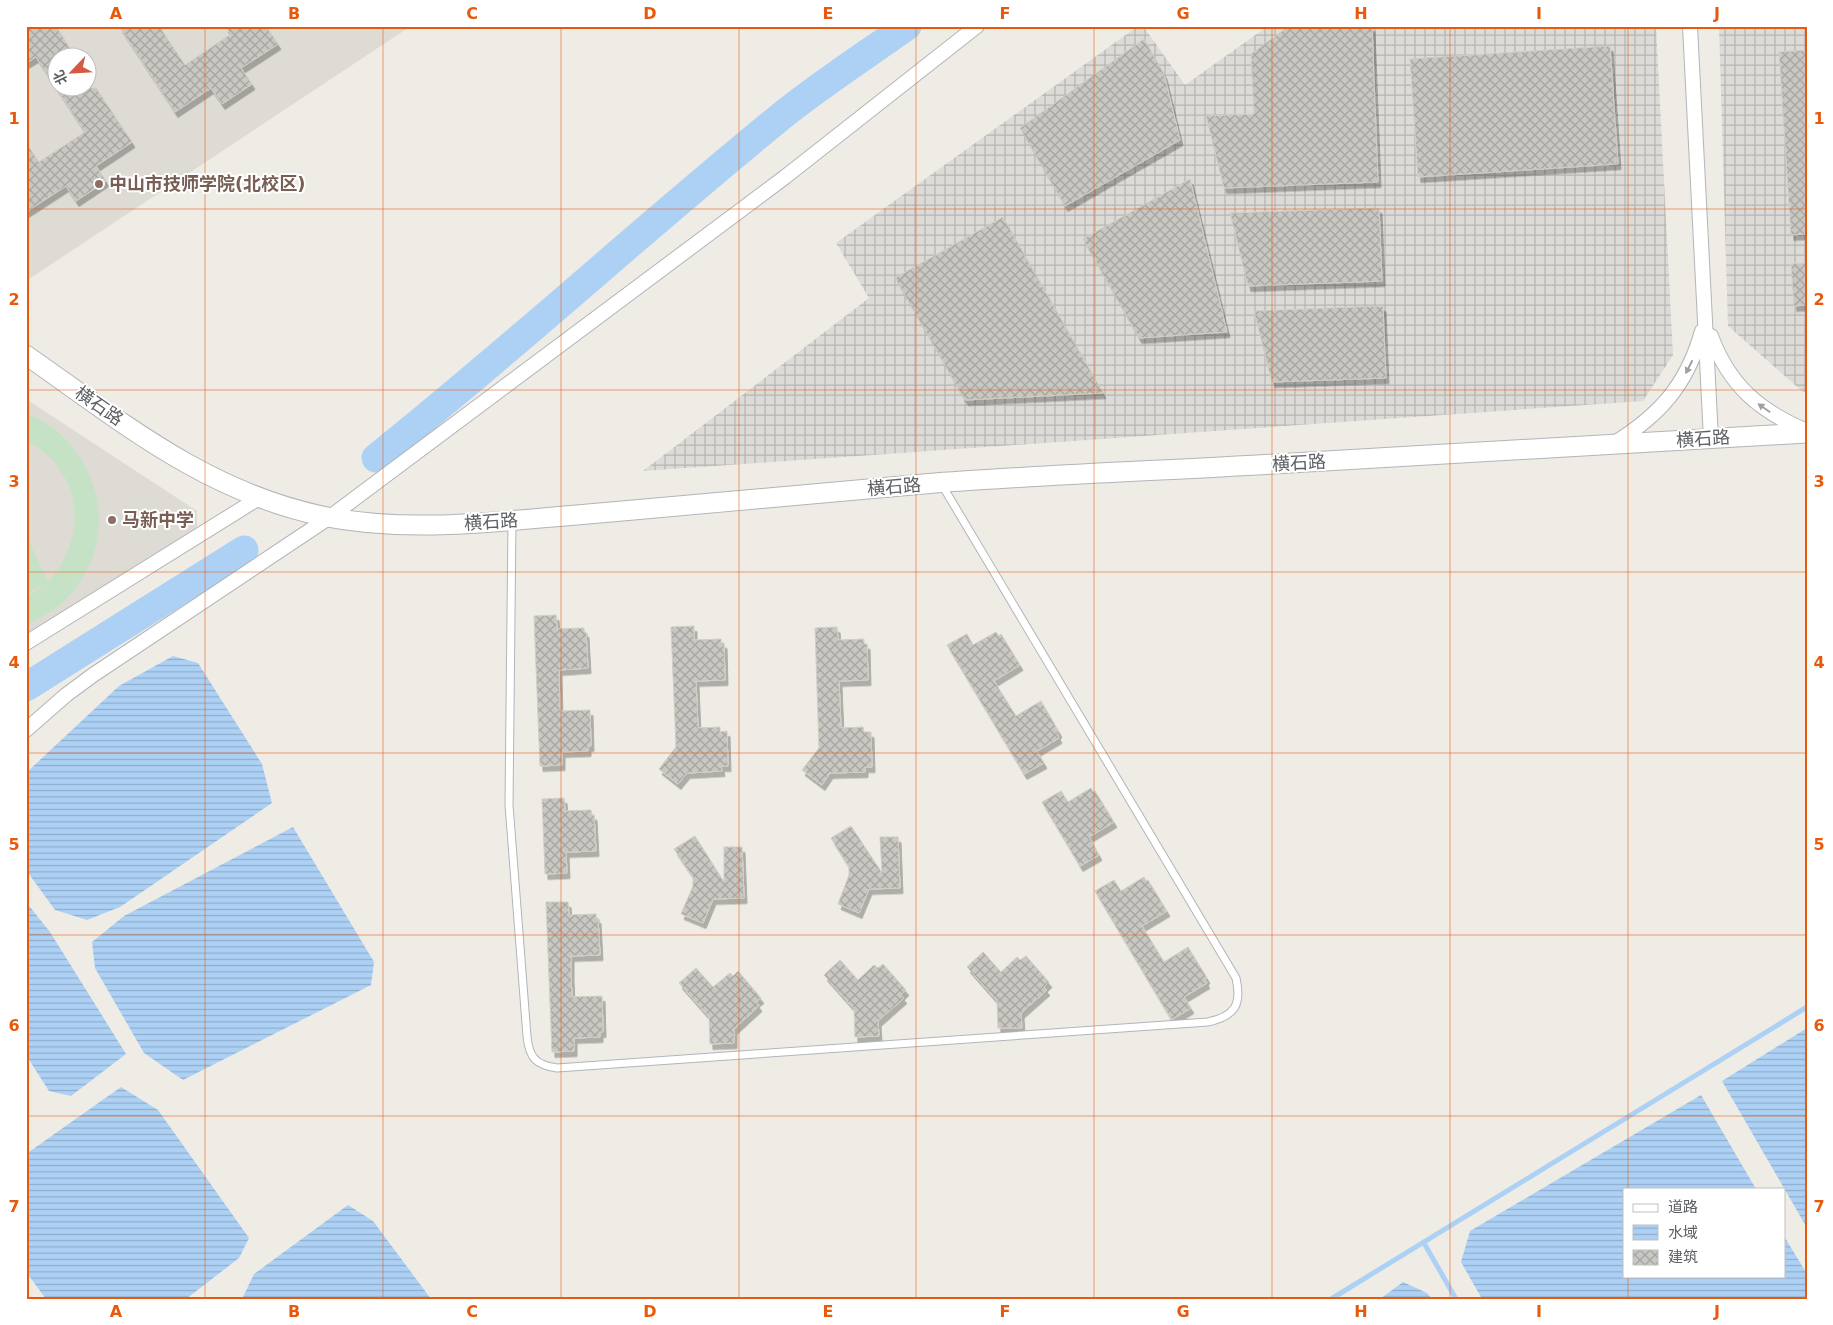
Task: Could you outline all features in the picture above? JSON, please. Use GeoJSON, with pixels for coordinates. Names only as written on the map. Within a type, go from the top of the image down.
{"type":"FeatureCollection","features":[{"type":"Feature","properties":{"kind":"main road","name":"横石路"},"geometry":{"type":"LineString","coordinates":[[26,355],[167,453],[220,482],[259,498],[330,518],[398,525],[432,526],[512,520],[941,483],[1807,432]]}},
{"type":"Feature","properties":{"kind":"street"},"geometry":{"type":"LineString","coordinates":[[26,730],[66,695],[93,675],[330,518],[786,177],[977,26]]}},
{"type":"Feature","properties":{"kind":"street"},"geometry":{"type":"LineString","coordinates":[[1690,26],[1711,438]]}},
{"type":"Feature","properties":{"kind":"street"},"geometry":{"type":"LineString","coordinates":[[1705,321],[1716,351],[1733,378],[1755,402],[1781,420],[1807,432]]}},
{"type":"Feature","properties":{"kind":"street"},"geometry":{"type":"LineString","coordinates":[[1611,445],[1638,429],[1662,407],[1682,381],[1696,352],[1705,321]]}},
{"type":"Feature","properties":{"kind":"street"},"geometry":{"type":"LineString","coordinates":[[26,643],[259,498]]}},
{"type":"Feature","properties":{"kind":"lane"},"geometry":{"type":"LineString","coordinates":[[512,520],[509,805],[528,1049],[534,1060],[545,1066],[557,1068],[1208,1022],[1223,1019],[1234,1008],[1239,993],[1236,978],[941,483]]}},
{"type":"Feature","properties":{"kind":"shaded area","name":"中山市技师学院(北校区)"},"geometry":{"type":"Polygon","coordinates":[[[26,26],[411,26],[26,281],[26,26]]]}},
{"type":"Feature","properties":{"kind":"shaded area"},"geometry":{"type":"Polygon","coordinates":[[[1138,26],[1143,26],[1185,85],[1268,26],[1656,26],[1673,355],[1643,401],[643,471],[869,298],[836,243],[1138,26]]]}},
{"type":"Feature","properties":{"kind":"shaded area"},"geometry":{"type":"Polygon","coordinates":[[[1719,26],[1807,26],[1807,392],[1803,392],[1728,326],[1719,26]]]}},
{"type":"Feature","properties":{"kind":"shaded area","name":"马新中学"},"geometry":{"type":"Polygon","coordinates":[[[26,399],[197,511],[197,529],[26,648],[26,399]]]}},
{"type":"Feature","properties":{"kind":"green space"},"geometry":{"type":"Polygon","coordinates":[[[26,414],[41,420],[54,429],[77,453],[94,489],[98,509],[98,529],[89,567],[79,584],[56,608],[26,625],[26,598],[46,584],[26,593],[26,535],[48,582],[61,564],[70,545],[74,525],[74,505],[69,486],[59,469],[45,453],[26,440],[26,414]]]}},
{"type":"Feature","properties":{"kind":"water"},"geometry":{"type":"Polygon","coordinates":[[[173,656],[198,663],[262,764],[272,803],[120,907],[87,920],[55,910],[26,870],[26,773],[119,686],[173,656]]]}},
{"type":"Feature","properties":{"kind":"water"},"geometry":{"type":"Polygon","coordinates":[[[293,827],[374,962],[371,985],[183,1080],[144,1053],[95,968],[92,942],[124,916],[293,827]]]}},
{"type":"Feature","properties":{"kind":"water"},"geometry":{"type":"Polygon","coordinates":[[[26,902],[50,932],[126,1054],[71,1096],[49,1091],[26,1055],[26,902]]]}},
{"type":"Feature","properties":{"kind":"water"},"geometry":{"type":"Polygon","coordinates":[[[1807,1028],[1807,1228],[1786,1192],[1786,1188],[1784,1188],[1722,1081],[1807,1028]]]}},
{"type":"Feature","properties":{"kind":"water"},"geometry":{"type":"Polygon","coordinates":[[[121,1087],[158,1110],[249,1238],[239,1258],[186,1299],[46,1299],[26,1272],[26,1154],[121,1087]]]}},
{"type":"Feature","properties":{"kind":"water"},"geometry":{"type":"Polygon","coordinates":[[[1701,1095],[1755,1188],[1623,1188],[1623,1278],[1786,1278],[1786,1239],[1807,1274],[1807,1299],[1482,1299],[1461,1262],[1470,1231],[1701,1095]]]}},
{"type":"Feature","properties":{"kind":"water"},"geometry":{"type":"Polygon","coordinates":[[[348,1205],[373,1221],[431,1299],[242,1299],[254,1274],[348,1205]]]}},
{"type":"Feature","properties":{"kind":"water"},"geometry":{"type":"Polygon","coordinates":[[[1403,1282],[1427,1293],[1432,1299],[1380,1299],[1403,1282]]]}},
{"type":"Feature","properties":{"kind":"building"},"geometry":{"type":"Polygon","coordinates":[[[26,26],[56,26],[70,48],[48,48],[48,75],[36,57],[26,63],[26,26]]]}},
{"type":"Feature","properties":{"kind":"building"},"geometry":{"type":"Polygon","coordinates":[[[119,26],[159,26],[185,65],[231,34],[225,26],[266,26],[278,44],[241,68],[252,84],[222,104],[211,88],[175,112],[119,26]]]}},
{"type":"Feature","properties":{"kind":"building"},"geometry":{"type":"Polygon","coordinates":[[[1289,26],[1372,26],[1378,182],[1224,188],[1206,116],[1254,114],[1251,54],[1289,26]]]}},
{"type":"Feature","properties":{"kind":"building"},"geometry":{"type":"Polygon","coordinates":[[[1144,39],[1164,74],[1180,140],[1065,206],[1020,128],[1144,39]]]}},
{"type":"Feature","properties":{"kind":"building"},"geometry":{"type":"Polygon","coordinates":[[[1610,46],[1618,164],[1418,177],[1410,59],[1610,46]]]}},
{"type":"Feature","properties":{"kind":"building"},"geometry":{"type":"Polygon","coordinates":[[[1807,50],[1807,234],[1791,235],[1779,52],[1807,50]]]}},
{"type":"Feature","properties":{"kind":"building"},"geometry":{"type":"Polygon","coordinates":[[[98,91],[132,142],[96,166],[106,181],[76,201],[66,186],[26,212],[26,143],[39,162],[85,132],[63,98],[98,98],[98,91]]]}},
{"type":"Feature","properties":{"kind":"building"},"geometry":{"type":"Polygon","coordinates":[[[1190,179],[1227,332],[1139,338],[1083,239],[1190,179]]]}},
{"type":"Feature","properties":{"kind":"building"},"geometry":{"type":"Polygon","coordinates":[[[1379,208],[1382,281],[1248,286],[1230,213],[1379,208]]]}},
{"type":"Feature","properties":{"kind":"building"},"geometry":{"type":"Polygon","coordinates":[[[1003,217],[1103,393],[965,400],[895,278],[1003,217]]]}},
{"type":"Feature","properties":{"kind":"building"},"geometry":{"type":"Polygon","coordinates":[[[1807,263],[1807,305],[1794,306],[1791,264],[1807,263]]]}},
{"type":"Feature","properties":{"kind":"building"},"geometry":{"type":"Polygon","coordinates":[[[1383,306],[1386,378],[1272,382],[1254,311],[1383,306]]]}},
{"type":"Feature","properties":{"kind":"building"},"geometry":{"type":"Polygon","coordinates":[[[556,615],[557,629],[584,628],[584,632],[586,632],[588,668],[559,670],[560,711],[590,710],[591,746],[588,746],[588,751],[562,752],[562,765],[540,766],[534,616],[556,615]]]}},
{"type":"Feature","properties":{"kind":"building"},"geometry":{"type":"Polygon","coordinates":[[[694,626],[694,640],[721,639],[721,643],[724,643],[725,680],[696,681],[698,728],[720,727],[720,732],[727,731],[728,766],[721,766],[722,771],[687,773],[678,784],[659,769],[676,747],[671,627],[694,626]]]}},
{"type":"Feature","properties":{"kind":"building"},"geometry":{"type":"Polygon","coordinates":[[[837,627],[838,640],[864,639],[864,644],[867,644],[868,680],[839,681],[841,728],[863,727],[864,732],[871,732],[872,767],[865,767],[865,772],[830,773],[822,785],[802,770],[819,748],[815,628],[837,627]]]}},
{"type":"Feature","properties":{"kind":"building"},"geometry":{"type":"Polygon","coordinates":[[[996,632],[999,636],[1001,634],[1020,665],[994,681],[1016,716],[1041,701],[1059,732],[1057,734],[1059,738],[1037,751],[1044,763],[1024,774],[947,645],[967,634],[973,645],[996,632]]]}},
{"type":"Feature","properties":{"kind":"building"},"geometry":{"type":"Polygon","coordinates":[[[1091,788],[1093,792],[1095,791],[1114,822],[1089,837],[1099,855],[1080,866],[1042,802],[1061,791],[1068,802],[1091,788]]]}},
{"type":"Feature","properties":{"kind":"building"},"geometry":{"type":"Polygon","coordinates":[[[564,798],[565,811],[591,810],[592,815],[594,815],[596,851],[566,852],[567,873],[545,874],[542,799],[564,798]]]}},
{"type":"Feature","properties":{"kind":"building"},"geometry":{"type":"Polygon","coordinates":[[[851,826],[882,873],[880,837],[898,837],[900,888],[869,889],[859,913],[838,904],[849,875],[849,867],[831,838],[851,826]]]}},
{"type":"Feature","properties":{"kind":"building"},"geometry":{"type":"Polygon","coordinates":[[[695,836],[724,882],[724,847],[742,847],[744,898],[713,899],[703,923],[681,914],[693,886],[693,877],[674,849],[695,836]]]}},
{"type":"Feature","properties":{"kind":"building"},"geometry":{"type":"Polygon","coordinates":[[[1144,877],[1146,881],[1148,880],[1167,911],[1142,926],[1164,962],[1188,947],[1207,978],[1205,980],[1207,983],[1184,997],[1191,1008],[1173,1019],[1171,1019],[1095,891],[1114,880],[1121,891],[1144,877]]]}},
{"type":"Feature","properties":{"kind":"building"},"geometry":{"type":"Polygon","coordinates":[[[546,902],[568,902],[569,915],[596,914],[596,918],[598,918],[600,955],[571,956],[571,976],[572,997],[602,996],[603,1032],[600,1032],[600,1037],[574,1038],[574,1051],[552,1052],[546,902]]]}},
{"type":"Feature","properties":{"kind":"building"},"geometry":{"type":"Polygon","coordinates":[[[983,952],[1001,972],[1017,957],[1020,960],[1026,956],[1049,982],[1044,987],[1047,990],[1021,1013],[1022,1028],[998,1028],[997,1001],[967,967],[983,952]]]}},
{"type":"Feature","properties":{"kind":"building"},"geometry":{"type":"Polygon","coordinates":[[[840,960],[858,980],[874,965],[878,968],[883,964],[906,990],[901,995],[904,998],[878,1021],[879,1036],[855,1037],[854,1009],[824,975],[840,960]]]}},
{"type":"Feature","properties":{"kind":"building"},"geometry":{"type":"Polygon","coordinates":[[[696,968],[713,987],[730,973],[733,976],[738,971],[761,998],[756,1002],[759,1006],[734,1029],[734,1043],[710,1044],[709,1017],[679,983],[696,968]]]}},
{"type":"Feature","properties":{"kind":"waterway"},"geometry":{"type":"LineString","coordinates":[[376,458],[784,114],[907,26]]}},
{"type":"Feature","properties":{"kind":"waterway"},"geometry":{"type":"LineString","coordinates":[[26,687],[244,550]]}},
{"type":"Feature","properties":{"kind":"waterway"},"geometry":{"type":"LineString","coordinates":[[1331,1299],[1807,1007]]}},
{"type":"Feature","properties":{"kind":"waterway"},"geometry":{"type":"LineString","coordinates":[[1424,1243],[1456,1299]]}},
{"type":"Feature","properties":{"kind":"place","name":"中山市技师学院(北校区)"},"geometry":{"type":"Point","coordinates":[99,184]}},
{"type":"Feature","properties":{"kind":"place","name":"马新中学"},"geometry":{"type":"Point","coordinates":[112,520]}}]}
